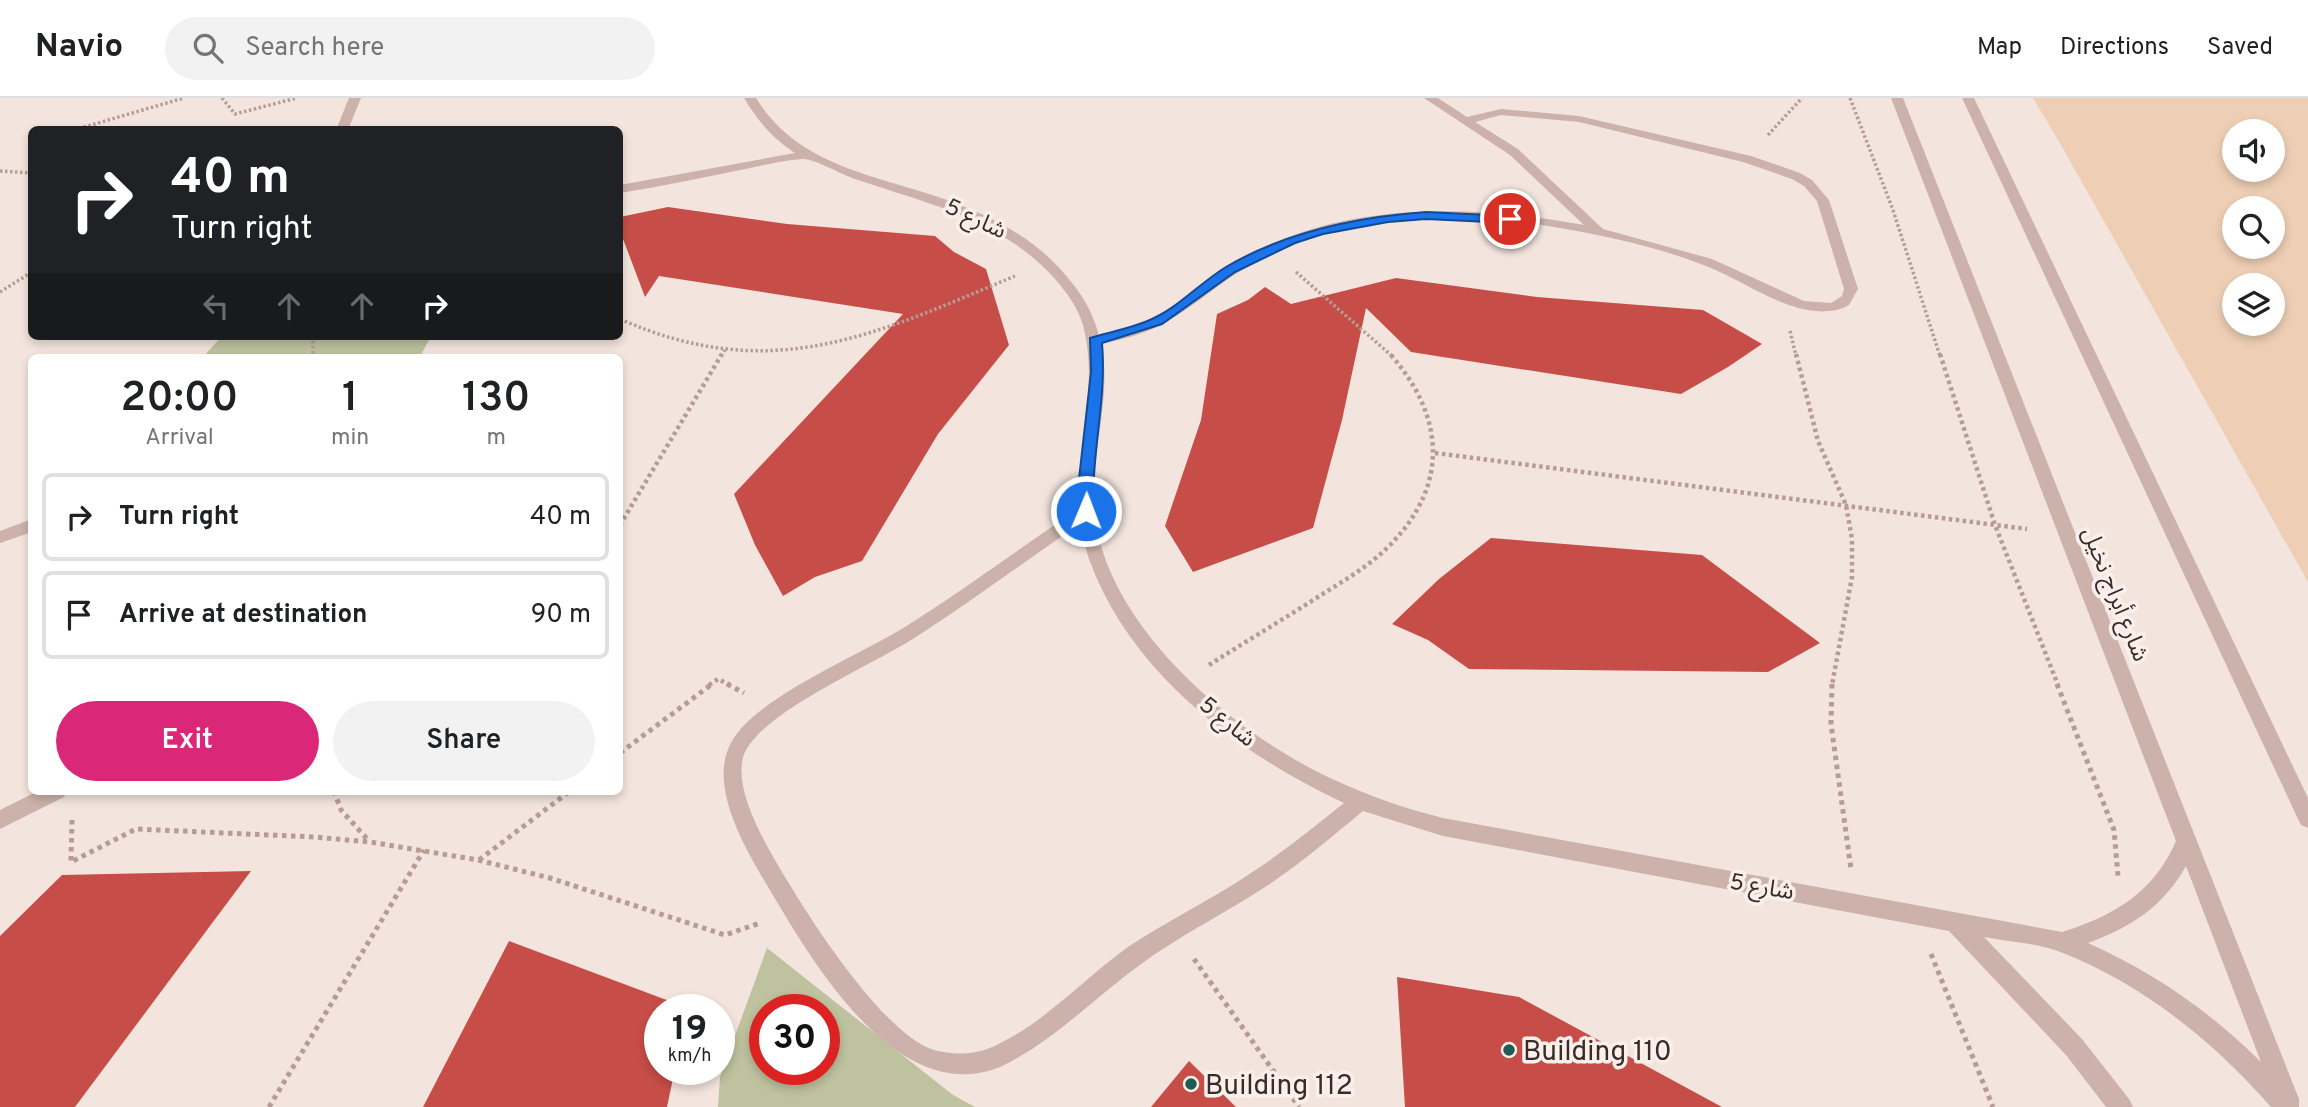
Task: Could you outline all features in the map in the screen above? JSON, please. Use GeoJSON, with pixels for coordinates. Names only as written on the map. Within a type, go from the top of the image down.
{"type":"FeatureCollection","features":[{"type":"Feature","properties":{"kind":"street"},"geometry":{"type":"LineString","coordinates":[[344,126],[355,98]]}},
{"type":"Feature","properties":{"kind":"street","name":"شارع 5"},"geometry":{"type":"LineString","coordinates":[[750,98],[766,123],[783,140],[807,155],[981,218],[1018,238],[1048,262],[1074,295],[1085,312],[1095,341],[1098,372],[1085,488],[1086,511],[1097,556],[1124,614],[1182,682],[1218,716],[1261,747],[1309,776],[1361,801],[1400,816],[1443,827],[2062,942],[2103,959],[2185,1008],[2251,1066],[2288,1107]]}},
{"type":"Feature","properties":{"kind":"street"},"geometry":{"type":"LineString","coordinates":[[1430,98],[1468,120],[1536,170],[1600,233]]}},
{"type":"Feature","properties":{"kind":"street","name":"شارع أبراج نخيل"},"geometry":{"type":"LineString","coordinates":[[1897,98],[2187,839],[2288,1107]]}},
{"type":"Feature","properties":{"kind":"street"},"geometry":{"type":"LineString","coordinates":[[1968,98],[2308,819]]}},
{"type":"Feature","properties":{"kind":"street"},"geometry":{"type":"LineString","coordinates":[[1095,341],[1158,322],[1231,270],[1301,237],[1352,224],[1426,215],[1510,219],[1600,233],[1696,258],[1800,304],[1831,307],[1850,297],[1851,289],[1822,200],[1817,191],[1796,176],[1747,159],[1580,119],[1502,112],[1468,120]]}},
{"type":"Feature","properties":{"kind":"street"},"geometry":{"type":"LineString","coordinates":[[623,189],[807,155]]}},
{"type":"Feature","properties":{"kind":"street"},"geometry":{"type":"LineString","coordinates":[[1086,511],[911,632],[774,710],[755,724],[740,743],[732,763],[732,784],[737,804],[794,911],[840,977],[898,1043],[920,1056],[945,1064],[974,1064],[1001,1056],[1174,929],[1271,872],[1361,801]]}},
{"type":"Feature","properties":{"kind":"street"},"geometry":{"type":"LineString","coordinates":[[0,537],[28,526]]}},
{"type":"Feature","properties":{"kind":"street"},"geometry":{"type":"LineString","coordinates":[[0,820],[49,795]]}},
{"type":"Feature","properties":{"kind":"street","name":"شارع 5"},"geometry":{"type":"LineString","coordinates":[[2062,942],[2122,920],[2146,904],[2165,884],[2187,839]]}},
{"type":"Feature","properties":{"kind":"street"},"geometry":{"type":"LineString","coordinates":[[1954,921],[2074,1046],[2121,1107]]}},
{"type":"Feature","properties":{"kind":"path"},"geometry":{"type":"LineString","coordinates":[[88,126],[184,98]]}},
{"type":"Feature","properties":{"kind":"path"},"geometry":{"type":"LineString","coordinates":[[222,98],[236,114],[297,98]]}},
{"type":"Feature","properties":{"kind":"path"},"geometry":{"type":"LineString","coordinates":[[1747,159],[1801,98]]}},
{"type":"Feature","properties":{"kind":"path"},"geometry":{"type":"LineString","coordinates":[[1850,98],[1893,210],[1995,525],[2114,830],[2122,920]]}},
{"type":"Feature","properties":{"kind":"path"},"geometry":{"type":"LineString","coordinates":[[0,171],[28,173]]}},
{"type":"Feature","properties":{"kind":"path"},"geometry":{"type":"LineString","coordinates":[[1182,682],[1354,575],[1398,538],[1425,496],[1435,453],[1430,419],[1416,386],[1394,357],[1271,249]]}},
{"type":"Feature","properties":{"kind":"path"},"geometry":{"type":"LineString","coordinates":[[623,320],[687,344],[725,350],[764,351],[844,342],[881,331],[1048,262]]}},
{"type":"Feature","properties":{"kind":"path"},"geometry":{"type":"LineString","coordinates":[[0,292],[28,274]]}},
{"type":"Feature","properties":{"kind":"path"},"geometry":{"type":"LineString","coordinates":[[1782,296],[1818,441],[1846,505],[1852,539],[1852,577],[1832,674],[1831,724],[1855,903]]}},
{"type":"Feature","properties":{"kind":"path"},"geometry":{"type":"LineString","coordinates":[[623,520],[725,350]]}},
{"type":"Feature","properties":{"kind":"path"},"geometry":{"type":"LineString","coordinates":[[1435,453],[2066,534]]}},
{"type":"Feature","properties":{"kind":"path"},"geometry":{"type":"LineString","coordinates":[[623,751],[718,679],[774,710]]}},
{"type":"Feature","properties":{"kind":"path"},"geometry":{"type":"LineString","coordinates":[[335,795],[341,810],[370,842]]}},
{"type":"Feature","properties":{"kind":"path"},"geometry":{"type":"LineString","coordinates":[[478,860],[565,795]]}},
{"type":"Feature","properties":{"kind":"path"},"geometry":{"type":"LineString","coordinates":[[72,815],[71,862],[136,829],[314,837],[370,842],[478,860],[550,878],[725,935],[794,911]]}},
{"type":"Feature","properties":{"kind":"path"},"geometry":{"type":"LineString","coordinates":[[269,1107],[424,850]]}},
{"type":"Feature","properties":{"kind":"path"},"geometry":{"type":"LineString","coordinates":[[1915,914],[1993,1107]]}},
{"type":"Feature","properties":{"kind":"path"},"geometry":{"type":"LineString","coordinates":[[1174,929],[1299,1107]]}},
{"type":"Feature","properties":{"kind":"green space"},"geometry":{"type":"Polygon","coordinates":[[[218,340],[429,340],[422,354],[206,354],[218,340]]]}},
{"type":"Feature","properties":{"kind":"green space"},"geometry":{"type":"Polygon","coordinates":[[[767,948],[825,994],[750,994],[767,948]]]}},
{"type":"Feature","properties":{"kind":"green space"},"geometry":{"type":"Polygon","coordinates":[[[749,997],[749,1085],[840,1085],[840,1006],[953,1095],[975,1107],[718,1107],[719,1085],[735,1085],[735,1036],[749,997]]]}},
{"type":"Feature","properties":{"kind":"sand"},"geometry":{"type":"Polygon","coordinates":[[[2033,98],[2308,98],[2308,582],[2058,140],[2033,98]]]}},
{"type":"Feature","properties":{"kind":"building"},"geometry":{"type":"Polygon","coordinates":[[[668,207],[787,224],[935,236],[954,252],[986,269],[1009,345],[938,434],[862,561],[815,577],[783,596],[755,545],[734,494],[903,314],[659,276],[645,297],[623,239],[623,216],[668,207]]]}},
{"type":"Feature","properties":{"kind":"building"},"geometry":{"type":"Polygon","coordinates":[[[1396,278],[1537,297],[1703,310],[1762,344],[1681,394],[1411,352],[1366,308],[1342,420],[1313,528],[1193,572],[1165,526],[1201,420],[1217,314],[1248,300],[1265,287],[1291,304],[1396,278]]]}},
{"type":"Feature","properties":{"kind":"building"},"geometry":{"type":"Polygon","coordinates":[[[1491,538],[1702,555],[1820,643],[1768,672],[1469,669],[1428,640],[1392,624],[1439,579],[1491,538]]]}},
{"type":"Feature","properties":{"kind":"building"},"geometry":{"type":"Polygon","coordinates":[[[251,871],[75,1107],[0,1107],[0,936],[62,875],[251,871]]]}},
{"type":"Feature","properties":{"kind":"building"},"geometry":{"type":"Polygon","coordinates":[[[509,941],[651,994],[644,994],[644,1085],[672,1085],[667,1107],[423,1107],[509,941]]]}},
{"type":"Feature","properties":{"kind":"building","name":"Building 110"},"geometry":{"type":"Polygon","coordinates":[[[1397,977],[1519,997],[1722,1107],[1405,1107],[1397,977]]]}},
{"type":"Feature","properties":{"kind":"building","name":"Building 112"},"geometry":{"type":"Polygon","coordinates":[[[1189,1061],[1236,1107],[1151,1107],[1189,1061]]]}},
{"type":"Feature","properties":{"kind":"place","name":"Building 110"},"geometry":{"type":"Point","coordinates":[1509,1050]}},
{"type":"Feature","properties":{"kind":"place","name":"Building 112"},"geometry":{"type":"Point","coordinates":[1191,1084]}},
{"type":"Feature","properties":{"kind":"route"},"geometry":{"type":"LineString","coordinates":[[1086,511],[1085,488],[1098,372],[1095,341],[1158,322],[1231,270],[1291,240],[1321,231],[1388,218],[1426,215],[1510,219]]}}]}
